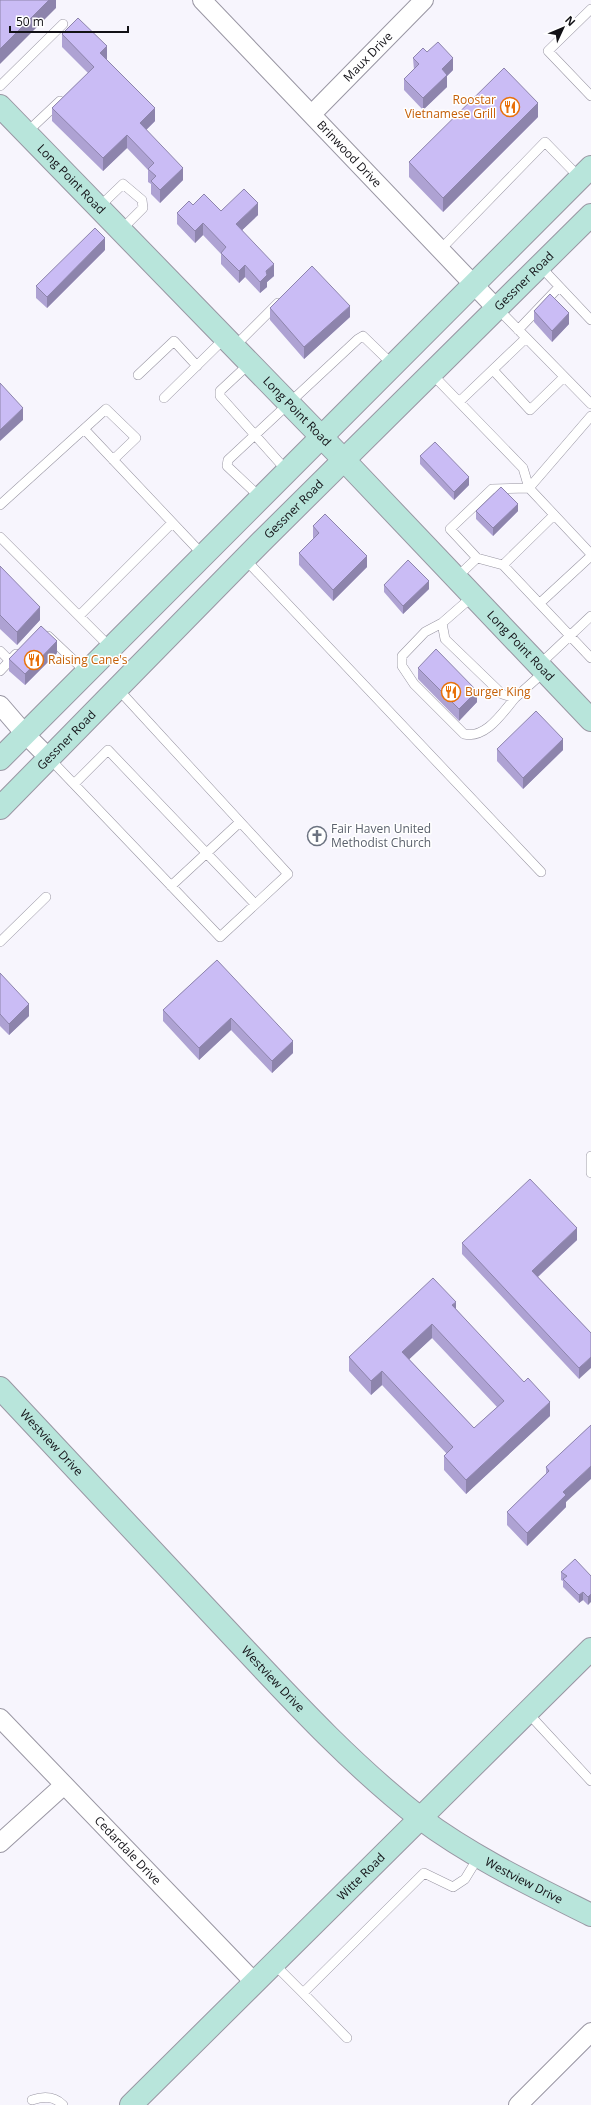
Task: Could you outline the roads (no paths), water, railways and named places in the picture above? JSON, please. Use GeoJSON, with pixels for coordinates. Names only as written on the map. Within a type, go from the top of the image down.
{"type":"FeatureCollection","features":[{"type":"Feature","properties":{"kind":"main road","name":"Long Point Road"},"geometry":{"type":"LineString","coordinates":[[0,106],[344,460],[591,720]]}},
{"type":"Feature","properties":{"kind":"main road"},"geometry":{"type":"LineString","coordinates":[[0,759],[260,498],[322,438],[585,172]]}},
{"type":"Feature","properties":{"kind":"main road","name":"Gessner Road"},"geometry":{"type":"LineString","coordinates":[[0,808],[50,759],[245,559],[539,265],[591,215]]}},
{"type":"Feature","properties":{"kind":"main road","name":"Westview Drive"},"geometry":{"type":"LineString","coordinates":[[0,1388],[310,1719],[372,1777],[421,1818],[457,1843],[591,1915]]}},
{"type":"Feature","properties":{"kind":"main road","name":"Witte Road"},"geometry":{"type":"LineString","coordinates":[[131,2105],[591,1649]]}},
{"type":"Feature","properties":{"kind":"street","name":"Brinwood Drive"},"geometry":{"type":"LineString","coordinates":[[202,0],[496,308]]}},
{"type":"Feature","properties":{"kind":"street","name":"Maux Drive"},"geometry":{"type":"LineString","coordinates":[[312,114],[424,0]]}},
{"type":"Feature","properties":{"kind":"street"},"geometry":{"type":"LineString","coordinates":[[0,705],[25,734],[50,759]]}},
{"type":"Feature","properties":{"kind":"street","name":"Cedardale Drive"},"geometry":{"type":"LineString","coordinates":[[0,1718],[255,1982]]}},
{"type":"Feature","properties":{"kind":"street"},"geometry":{"type":"LineString","coordinates":[[0,1843],[64,1785]]}},
{"type":"Feature","properties":{"kind":"street"},"geometry":{"type":"LineString","coordinates":[[523,2103],[591,2032]]}},
{"type":"Feature","properties":{"kind":"lane"},"geometry":{"type":"LineString","coordinates":[[591,9],[548,51],[591,96]]}},
{"type":"Feature","properties":{"kind":"lane"},"geometry":{"type":"LineString","coordinates":[[0,86],[63,24]]}},
{"type":"Feature","properties":{"kind":"lane"},"geometry":{"type":"LineString","coordinates":[[26,133],[66,95]]}},
{"type":"Feature","properties":{"kind":"lane"},"geometry":{"type":"LineString","coordinates":[[441,249],[545,142],[585,172]]}},
{"type":"Feature","properties":{"kind":"lane"},"geometry":{"type":"LineString","coordinates":[[98,208],[123,184],[142,200],[143,208],[120,231]]}},
{"type":"Feature","properties":{"kind":"lane"},"geometry":{"type":"LineString","coordinates":[[539,265],[591,320]]}},
{"type":"Feature","properties":{"kind":"lane"},"geometry":{"type":"LineString","coordinates":[[518,330],[559,286]]}},
{"type":"Feature","properties":{"kind":"lane"},"geometry":{"type":"LineString","coordinates":[[164,398],[197,366],[230,343],[284,298]]}},
{"type":"Feature","properties":{"kind":"lane"},"geometry":{"type":"LineString","coordinates":[[496,308],[591,404]]}},
{"type":"Feature","properties":{"kind":"lane"},"geometry":{"type":"LineString","coordinates":[[260,498],[227,466],[228,460],[288,402],[363,336],[393,365]]}},
{"type":"Feature","properties":{"kind":"lane"},"geometry":{"type":"LineString","coordinates":[[459,402],[526,338]]}},
{"type":"Feature","properties":{"kind":"lane"},"geometry":{"type":"LineString","coordinates":[[138,375],[174,341],[197,366]]}},
{"type":"Feature","properties":{"kind":"lane"},"geometry":{"type":"LineString","coordinates":[[250,363],[220,391],[220,396],[288,471]]}},
{"type":"Feature","properties":{"kind":"lane"},"geometry":{"type":"LineString","coordinates":[[493,370],[530,410],[564,377]]}},
{"type":"Feature","properties":{"kind":"lane"},"geometry":{"type":"LineString","coordinates":[[431,374],[523,468],[529,488],[591,555],[540,603]]}},
{"type":"Feature","properties":{"kind":"lane"},"geometry":{"type":"LineString","coordinates":[[0,505],[106,410],[136,438],[113,460]]}},
{"type":"Feature","properties":{"kind":"lane"},"geometry":{"type":"LineString","coordinates":[[591,416],[529,488],[492,488],[450,529],[477,558],[503,564],[591,658]]}},
{"type":"Feature","properties":{"kind":"lane"},"geometry":{"type":"LineString","coordinates":[[85,430],[203,555]]}},
{"type":"Feature","properties":{"kind":"lane"},"geometry":{"type":"LineString","coordinates":[[503,564],[554,515]]}},
{"type":"Feature","properties":{"kind":"lane"},"geometry":{"type":"LineString","coordinates":[[79,616],[172,523]]}},
{"type":"Feature","properties":{"kind":"lane"},"geometry":{"type":"LineString","coordinates":[[0,537],[111,648]]}},
{"type":"Feature","properties":{"kind":"lane"},"geometry":{"type":"LineString","coordinates":[[456,578],[477,558]]}},
{"type":"Feature","properties":{"kind":"lane"},"geometry":{"type":"LineString","coordinates":[[245,559],[541,872]]}},
{"type":"Feature","properties":{"kind":"lane"},"geometry":{"type":"LineString","coordinates":[[473,596],[442,623],[426,632],[402,656],[402,666],[414,684],[464,734],[471,736],[487,729],[570,636],[591,616]]}},
{"type":"Feature","properties":{"kind":"lane"},"geometry":{"type":"LineString","coordinates":[[442,623],[445,640],[502,694],[515,698]]}},
{"type":"Feature","properties":{"kind":"lane"},"geometry":{"type":"LineString","coordinates":[[41,629],[86,672]]}},
{"type":"Feature","properties":{"kind":"lane"},"geometry":{"type":"LineString","coordinates":[[0,671],[26,645]]}},
{"type":"Feature","properties":{"kind":"lane"},"geometry":{"type":"LineString","coordinates":[[0,651],[10,661]]}},
{"type":"Feature","properties":{"kind":"lane"},"geometry":{"type":"LineString","coordinates":[[50,759],[220,937],[288,874],[118,689]]}},
{"type":"Feature","properties":{"kind":"lane"},"geometry":{"type":"LineString","coordinates":[[74,784],[108,750],[256,904]]}},
{"type":"Feature","properties":{"kind":"lane"},"geometry":{"type":"LineString","coordinates":[[171,886],[240,822]]}},
{"type":"Feature","properties":{"kind":"lane"},"geometry":{"type":"LineString","coordinates":[[0,942],[46,897]]}},
{"type":"Feature","properties":{"kind":"lane"},"geometry":{"type":"LineString","coordinates":[[591,1156],[591,1173]]}},
{"type":"Feature","properties":{"kind":"lane"},"geometry":{"type":"LineString","coordinates":[[527,1712],[591,1781]]}},
{"type":"Feature","properties":{"kind":"lane"},"geometry":{"type":"LineString","coordinates":[[303,1993],[424,1873],[454,1887],[465,1879],[480,1856]]}},
{"type":"Feature","properties":{"kind":"lane"},"geometry":{"type":"LineString","coordinates":[[274,1964],[347,2038]]}},
{"type":"Feature","properties":{"kind":"lane"},"geometry":{"type":"LineString","coordinates":[[32,2100],[41,2097],[56,2098],[63,2105]]}},
{"type":"Feature","properties":{"kind":"place","name":"Roostar Vietnamese Grill"},"geometry":{"type":"Point","coordinates":[510,107]}},
{"type":"Feature","properties":{"kind":"place","name":"Raising Cane's"},"geometry":{"type":"Point","coordinates":[34,660]}},
{"type":"Feature","properties":{"kind":"place","name":"Burger King"},"geometry":{"type":"Point","coordinates":[451,692]}},
{"type":"Feature","properties":{"kind":"place","name":"Fair Haven United Methodist Church"},"geometry":{"type":"Point","coordinates":[317,836]}}]}
